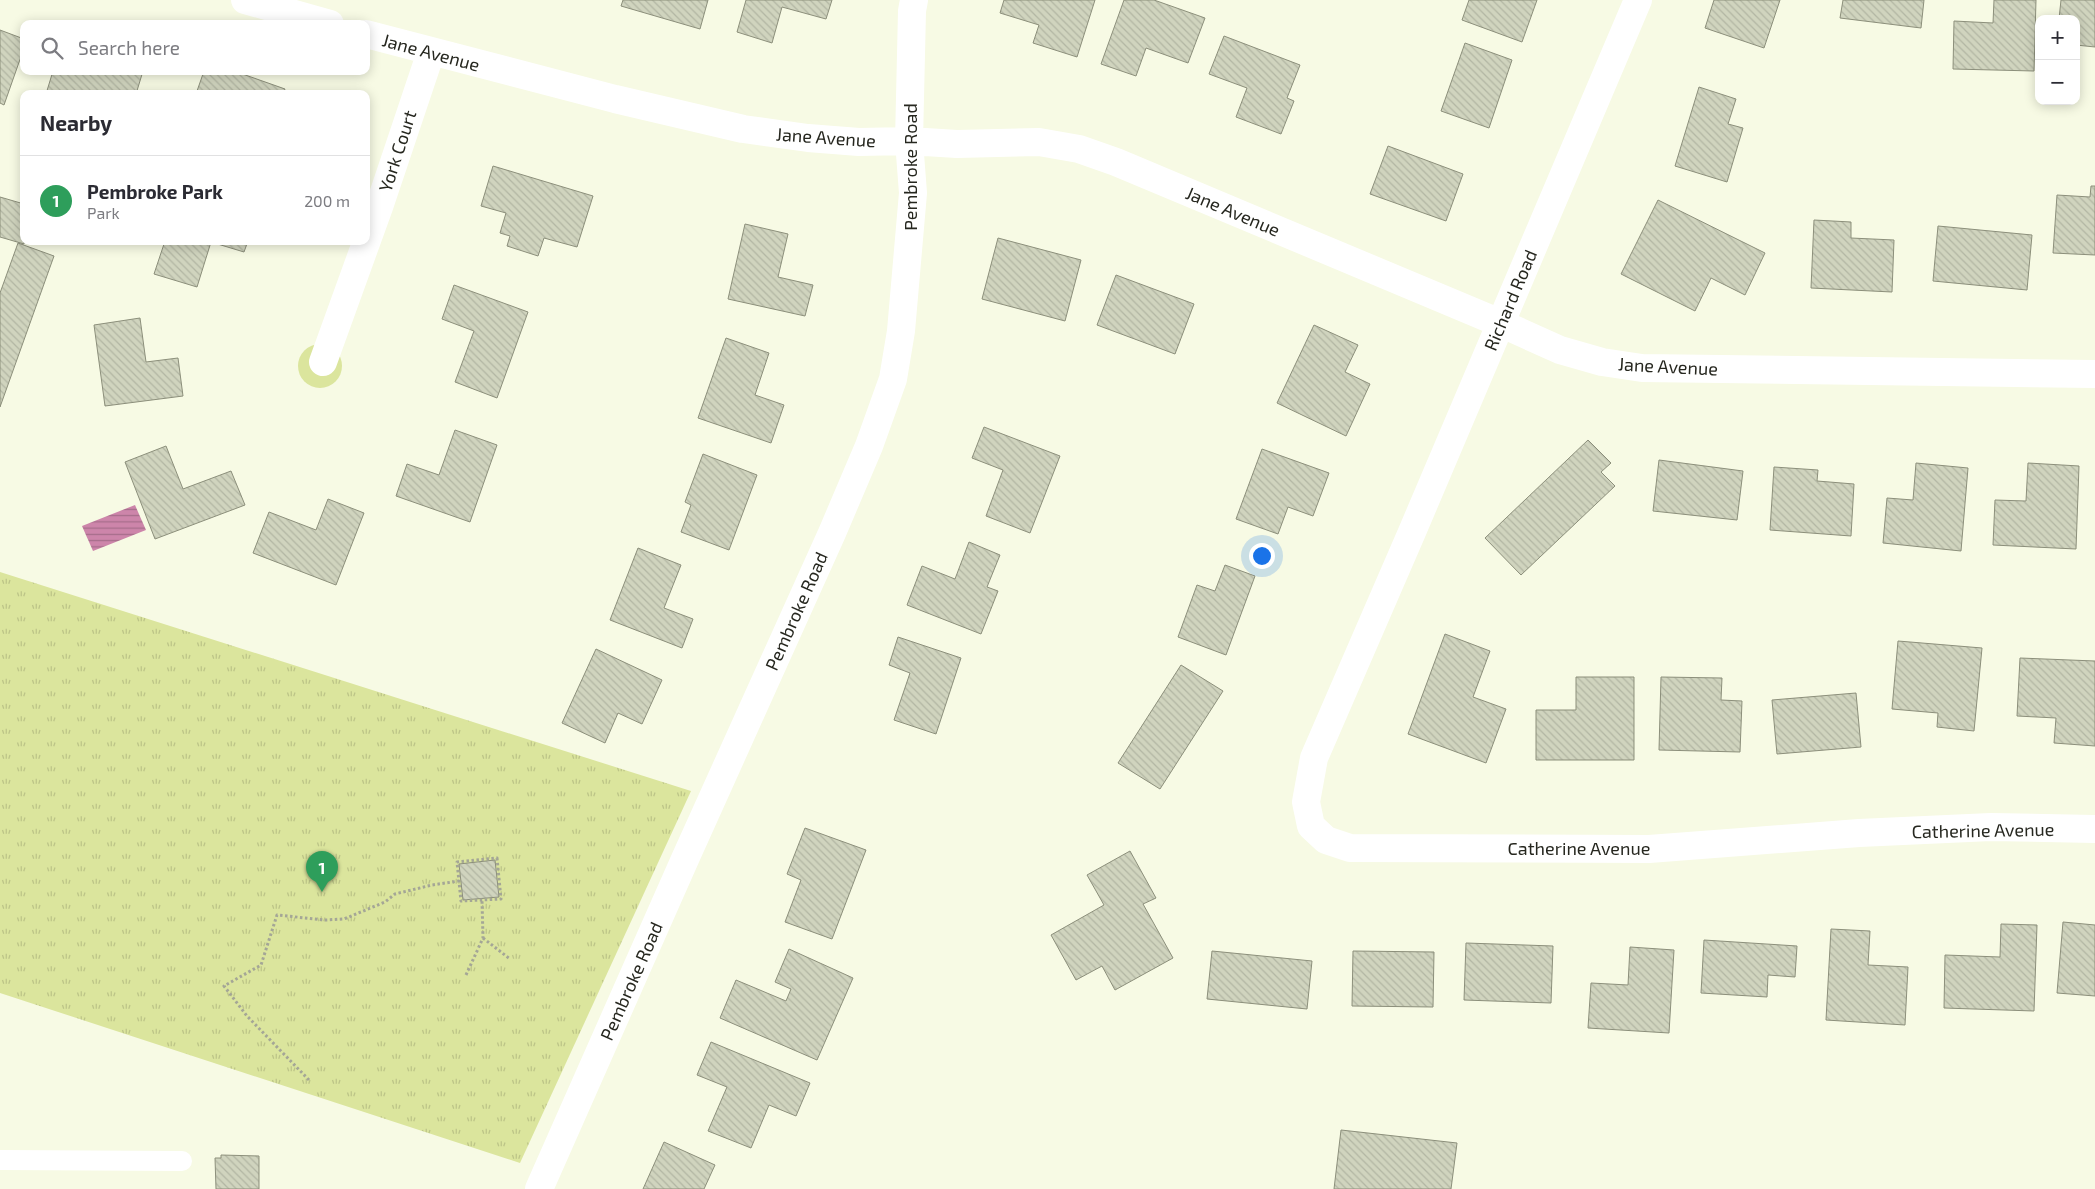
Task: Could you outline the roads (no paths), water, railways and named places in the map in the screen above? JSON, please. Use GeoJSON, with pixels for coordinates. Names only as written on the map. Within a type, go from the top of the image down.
{"type":"FeatureCollection","features":[{"type":"Feature","properties":{"kind":"street"},"geometry":{"type":"LineString","coordinates":[[245,0],[316,20]]}},
{"type":"Feature","properties":{"kind":"street","name":"Pembroke Road"},"geometry":{"type":"LineString","coordinates":[[539,1189],[832,533],[869,446],[893,379],[901,331],[913,193],[909,140],[912,11],[914,0]]}},
{"type":"Feature","properties":{"kind":"street","name":"Richard Road"},"geometry":{"type":"LineString","coordinates":[[1383,599],[1638,0]]}},
{"type":"Feature","properties":{"kind":"street","name":"Jane Avenue"},"geometry":{"type":"LineString","coordinates":[[370,35],[692,118],[743,128],[808,138],[859,142],[909,140],[956,144],[1039,142],[1079,149],[1116,162],[1560,350],[1602,362],[1642,368],[2095,374]]}},
{"type":"Feature","properties":{"kind":"street","name":"York Court"},"geometry":{"type":"LineString","coordinates":[[370,232],[431,52]]}},
{"type":"Feature","properties":{"kind":"street","name":"York Court"},"geometry":{"type":"LineString","coordinates":[[323,362],[365,245]]}},
{"type":"Feature","properties":{"kind":"street","name":"Catherine Avenue"},"geometry":{"type":"LineString","coordinates":[[1383,599],[1314,758],[1306,802],[1310,826],[1326,840],[1350,848],[1648,849],[1991,827],[2095,829]]}},
{"type":"Feature","properties":{"kind":"lane"},"geometry":{"type":"LineString","coordinates":[[0,1160],[182,1160]]}},
{"type":"Feature","properties":{"kind":"place","name":"Pembroke Park"},"geometry":{"type":"Point","coordinates":[322,892]}}]}
